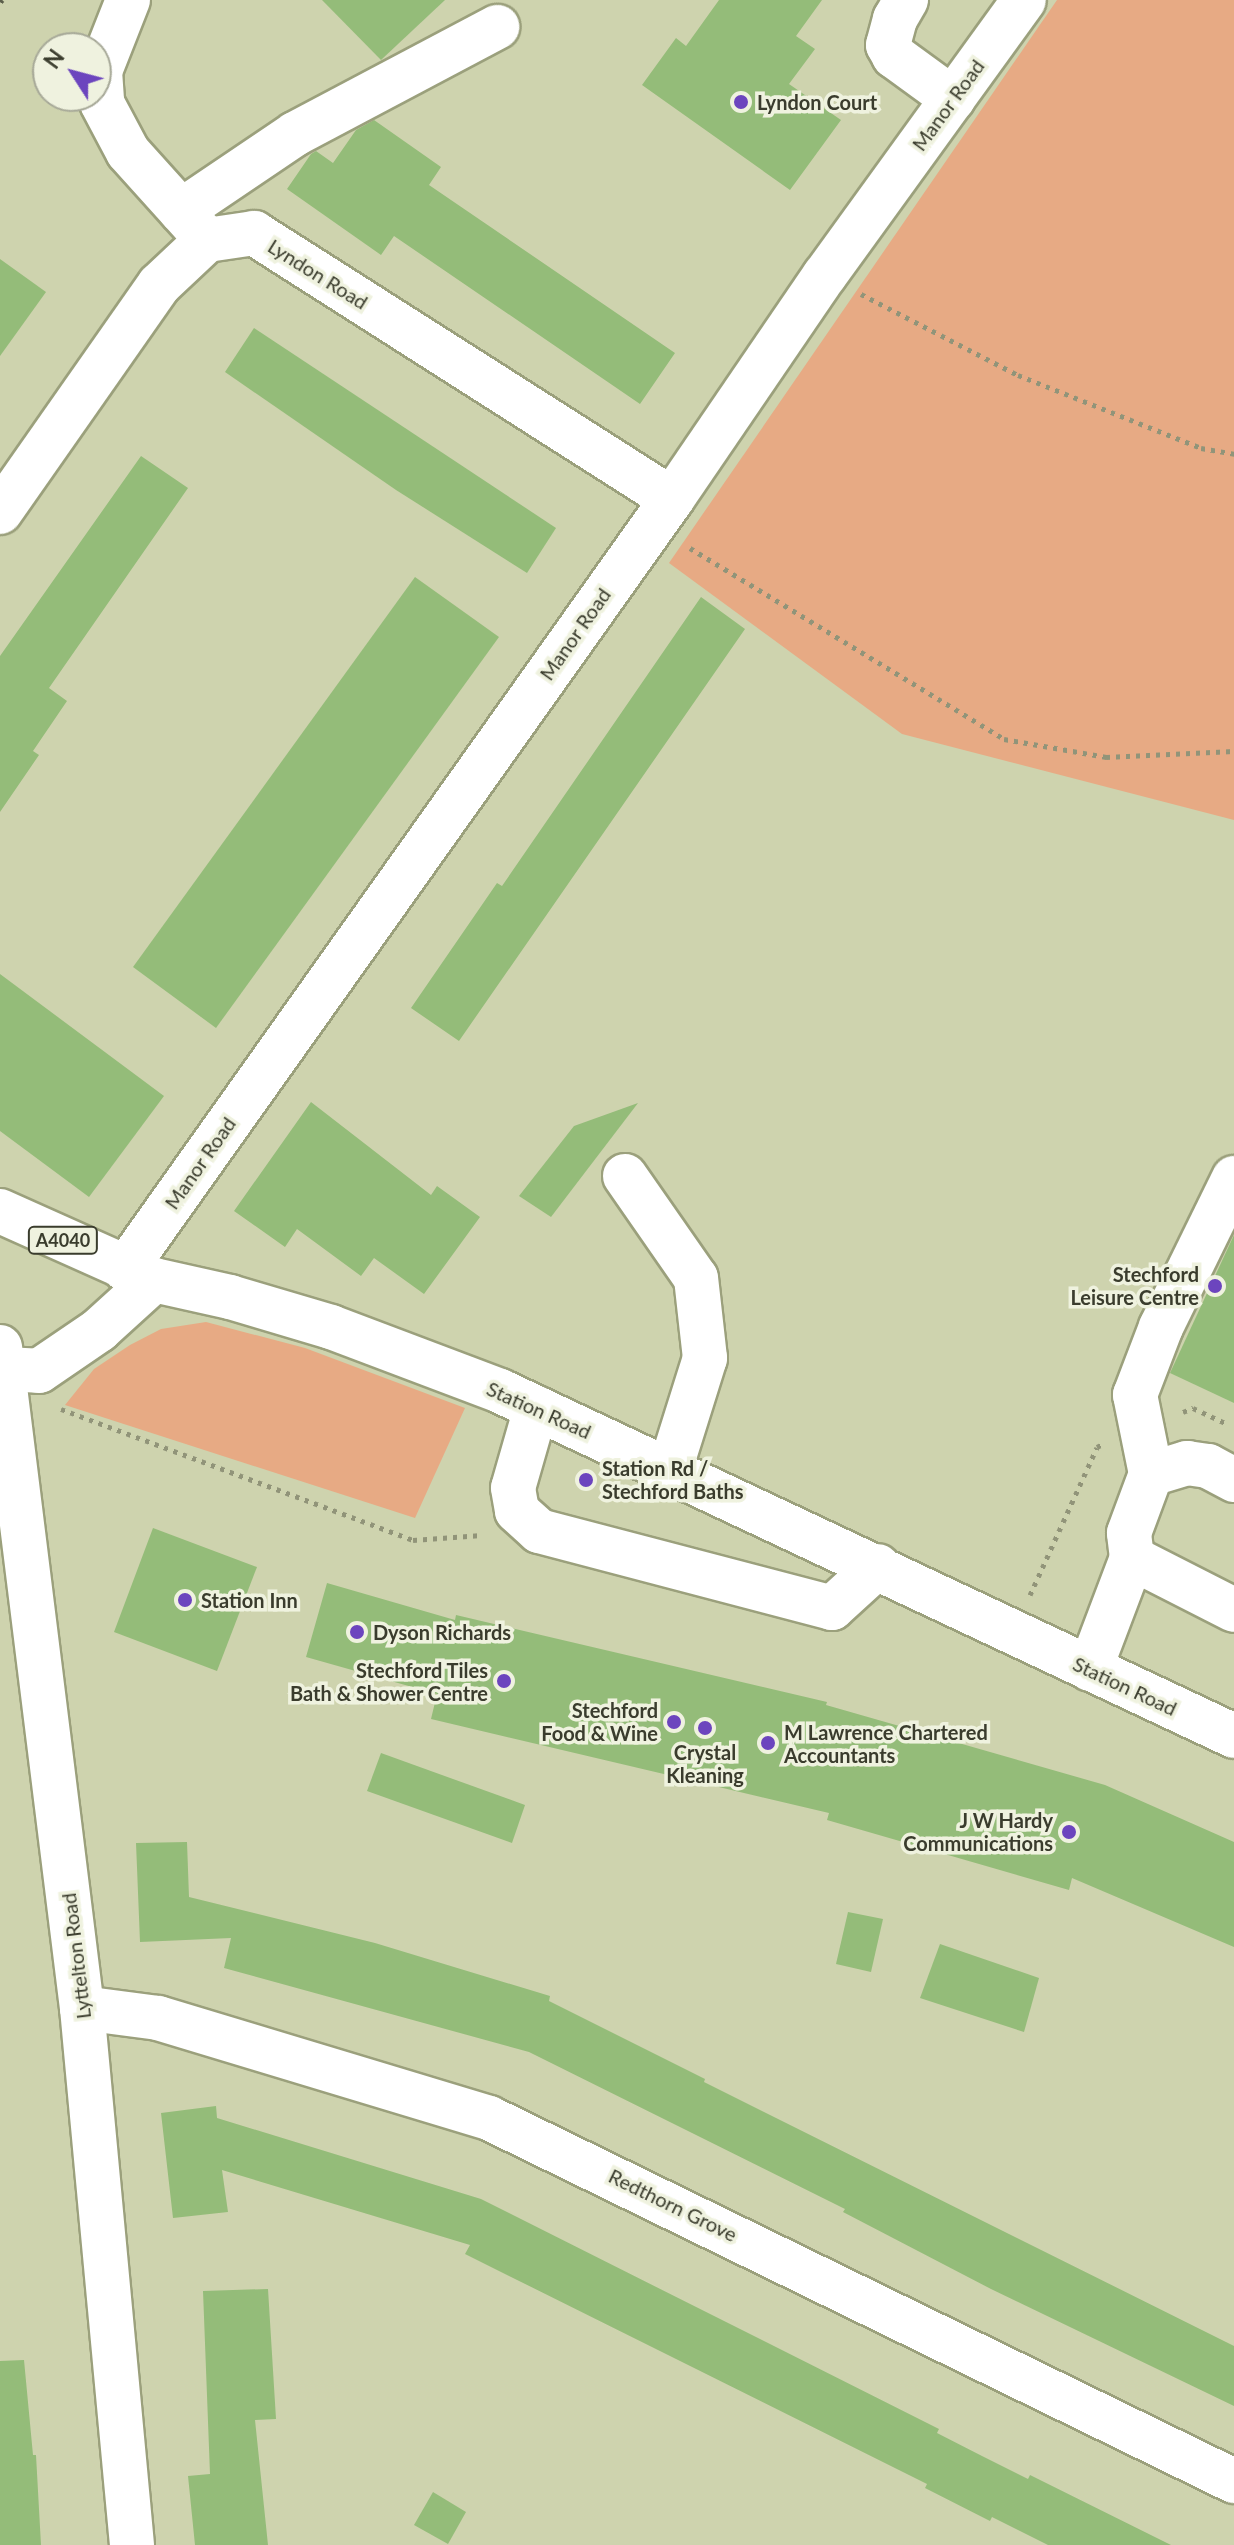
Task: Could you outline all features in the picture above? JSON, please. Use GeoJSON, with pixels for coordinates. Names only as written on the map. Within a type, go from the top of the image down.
{"type":"FeatureCollection","features":[{"type":"Feature","properties":{"kind":"street"},"geometry":{"type":"LineString","coordinates":[[128,0],[100,71],[102,103],[128,152],[194,225]]}},
{"type":"Feature","properties":{"kind":"street"},"geometry":{"type":"LineString","coordinates":[[906,0],[895,19],[888,45],[894,56],[953,99]]}},
{"type":"Feature","properties":{"kind":"street","name":"Manor Road"},"geometry":{"type":"LineString","coordinates":[[140,1274],[825,275],[1024,0]]}},
{"type":"Feature","properties":{"kind":"street"},"geometry":{"type":"LineString","coordinates":[[0,512],[159,285],[194,225],[295,134],[497,27]]}},
{"type":"Feature","properties":{"kind":"street","name":"Lyndon Road"},"geometry":{"type":"LineString","coordinates":[[194,225],[254,233],[662,512]]}},
{"type":"Feature","properties":{"kind":"street"},"geometry":{"type":"LineString","coordinates":[[625,1176],[696,1278],[705,1358],[670,1470]]}},
{"type":"Feature","properties":{"kind":"street"},"geometry":{"type":"LineString","coordinates":[[1090,1669],[1132,1558],[1129,1533],[1151,1474],[1135,1395],[1161,1327],[1234,1178]]}},
{"type":"Feature","properties":{"kind":"street","name":"Station Road"},"geometry":{"type":"LineString","coordinates":[[1,1219],[140,1274],[331,1327],[536,1408],[878,1566],[1234,1736]]}},
{"type":"Feature","properties":{"kind":"street"},"geometry":{"type":"LineString","coordinates":[[14,1362],[99,1330],[140,1274]]}},
{"type":"Feature","properties":{"kind":"street","name":"Lyttelton Road"},"geometry":{"type":"LineString","coordinates":[[14,1362],[5,1426],[82,2008],[132,2545]]}},
{"type":"Feature","properties":{"kind":"street"},"geometry":{"type":"LineString","coordinates":[[536,1408],[513,1488],[517,1511],[539,1531],[832,1608],[878,1566]]}},
{"type":"Feature","properties":{"kind":"street"},"geometry":{"type":"LineString","coordinates":[[1151,1474],[1187,1463],[1208,1466],[1234,1480]]}},
{"type":"Feature","properties":{"kind":"street"},"geometry":{"type":"LineString","coordinates":[[1132,1558],[1234,1610]]}},
{"type":"Feature","properties":{"kind":"street","name":"Redthorn Grove"},"geometry":{"type":"LineString","coordinates":[[82,2008],[158,2018],[489,2118],[1234,2481]]}},
{"type":"Feature","properties":{"kind":"path"},"geometry":{"type":"LineString","coordinates":[[825,275],[1018,375],[1201,448],[1234,454]]}},
{"type":"Feature","properties":{"kind":"path"},"geometry":{"type":"LineString","coordinates":[[662,512],[1004,739],[1106,757],[1234,751]]}},
{"type":"Feature","properties":{"kind":"path"},"geometry":{"type":"LineString","coordinates":[[14,1362],[63,1412],[413,1540],[539,1531]]}},
{"type":"Feature","properties":{"kind":"shaded area"},"geometry":{"type":"Polygon","coordinates":[[[1057,0],[1234,0],[1234,820],[902,734],[669,563],[1057,0]]]}},
{"type":"Feature","properties":{"kind":"shaded area"},"geometry":{"type":"Polygon","coordinates":[[[206,1322],[305,1348],[465,1408],[415,1518],[65,1405],[94,1369],[130,1345],[161,1329],[206,1322]]]}},
{"type":"Feature","properties":{"kind":"building"},"geometry":{"type":"Polygon","coordinates":[[[322,0],[445,0],[381,60],[322,0]]]}},
{"type":"Feature","properties":{"kind":"building","name":"Lyndon Court"},"geometry":{"type":"Polygon","coordinates":[[[719,0],[822,0],[796,36],[815,49],[789,84],[841,120],[790,190],[642,85],[676,38],[686,46],[719,0]]]}},
{"type":"Feature","properties":{"kind":"building"},"geometry":{"type":"Polygon","coordinates":[[[374,120],[441,167],[429,185],[675,353],[640,404],[394,236],[381,255],[287,189],[311,154],[316,151],[333,163],[356,130],[374,120]]]}},
{"type":"Feature","properties":{"kind":"building"},"geometry":{"type":"Polygon","coordinates":[[[0,259],[46,292],[0,356],[0,259]]]}},
{"type":"Feature","properties":{"kind":"building"},"geometry":{"type":"Polygon","coordinates":[[[254,328],[556,528],[527,573],[396,490],[225,372],[254,328]]]}},
{"type":"Feature","properties":{"kind":"building"},"geometry":{"type":"Polygon","coordinates":[[[141,456],[188,488],[49,688],[67,701],[33,751],[39,755],[0,812],[0,656],[141,456]]]}},
{"type":"Feature","properties":{"kind":"building"},"geometry":{"type":"Polygon","coordinates":[[[415,577],[499,637],[216,1028],[133,967],[415,577]]]}},
{"type":"Feature","properties":{"kind":"building"},"geometry":{"type":"Polygon","coordinates":[[[701,597],[745,629],[459,1041],[411,1008],[497,883],[502,886],[701,597]]]}},
{"type":"Feature","properties":{"kind":"building"},"geometry":{"type":"Polygon","coordinates":[[[0,974],[164,1096],[89,1197],[0,1131],[0,974]]]}},
{"type":"Feature","properties":{"kind":"building"},"geometry":{"type":"Polygon","coordinates":[[[311,1102],[431,1195],[437,1186],[480,1217],[424,1294],[374,1258],[361,1276],[297,1229],[285,1247],[234,1211],[311,1102]]]}},
{"type":"Feature","properties":{"kind":"building"},"geometry":{"type":"Polygon","coordinates":[[[638,1103],[551,1217],[519,1196],[574,1126],[638,1103]]]}},
{"type":"Feature","properties":{"kind":"building","name":"Stechford Leisure Centre"},"geometry":{"type":"Polygon","coordinates":[[[1234,1235],[1234,1403],[1170,1373],[1234,1235]]]}},
{"type":"Feature","properties":{"kind":"building","name":"Station Inn"},"geometry":{"type":"Polygon","coordinates":[[[153,1528],[257,1567],[217,1671],[114,1632],[153,1528]]]}},
{"type":"Feature","properties":{"kind":"building"},"geometry":{"type":"Polygon","coordinates":[[[327,1583],[455,1620],[456,1615],[827,1702],[826,1705],[1105,1785],[1234,1842],[1234,1947],[1072,1878],[1069,1890],[827,1820],[829,1813],[431,1719],[437,1694],[306,1657],[327,1583]]]}},
{"type":"Feature","properties":{"kind":"building"},"geometry":{"type":"Polygon","coordinates":[[[381,1753],[525,1805],[512,1843],[367,1791],[381,1753]]]}},
{"type":"Feature","properties":{"kind":"building"},"geometry":{"type":"Polygon","coordinates":[[[187,1842],[189,1897],[375,1943],[550,1996],[549,2001],[705,2079],[704,2082],[1234,2346],[1234,2406],[991,2289],[843,2212],[845,2209],[529,2052],[224,1968],[231,1938],[140,1942],[136,1843],[187,1842]]]}},
{"type":"Feature","properties":{"kind":"building"},"geometry":{"type":"Polygon","coordinates":[[[848,1912],[883,1919],[871,1972],[836,1964],[848,1912]]]}},
{"type":"Feature","properties":{"kind":"building"},"geometry":{"type":"Polygon","coordinates":[[[940,1944],[1039,1978],[1024,2032],[920,1998],[940,1944]]]}},
{"type":"Feature","properties":{"kind":"building"},"geometry":{"type":"Polygon","coordinates":[[[216,2106],[217,2118],[481,2199],[939,2429],[937,2433],[982,2456],[1028,2479],[1030,2475],[1171,2545],[1048,2545],[992,2517],[990,2521],[925,2488],[927,2484],[465,2254],[470,2245],[222,2170],[228,2212],[173,2218],[161,2113],[216,2106]]]}},
{"type":"Feature","properties":{"kind":"building"},"geometry":{"type":"Polygon","coordinates":[[[268,2289],[276,2419],[255,2420],[268,2545],[195,2545],[188,2476],[210,2474],[203,2291],[268,2289]]]}},
{"type":"Feature","properties":{"kind":"building"},"geometry":{"type":"Polygon","coordinates":[[[24,2360],[33,2455],[36,2455],[41,2545],[0,2545],[0,2361],[24,2360]]]}},
{"type":"Feature","properties":{"kind":"building"},"geometry":{"type":"Polygon","coordinates":[[[433,2492],[466,2512],[448,2544],[414,2525],[433,2492]]]}},
{"type":"Feature","properties":{"kind":"place","name":"Lyndon Court"},"geometry":{"type":"Point","coordinates":[741,102]}},
{"type":"Feature","properties":{"kind":"place","name":"Stechford Leisure Centre"},"geometry":{"type":"Point","coordinates":[1215,1286]}},
{"type":"Feature","properties":{"kind":"place","name":"Station Rd / Stechford Baths"},"geometry":{"type":"Point","coordinates":[586,1480]}},
{"type":"Feature","properties":{"kind":"place","name":"Station Inn"},"geometry":{"type":"Point","coordinates":[185,1600]}},
{"type":"Feature","properties":{"kind":"place","name":"Dyson Richards"},"geometry":{"type":"Point","coordinates":[357,1632]}},
{"type":"Feature","properties":{"kind":"place","name":"Stechford Tiles Bath & Shower Centre"},"geometry":{"type":"Point","coordinates":[504,1681]}},
{"type":"Feature","properties":{"kind":"place","name":"Stechford Food & Wine"},"geometry":{"type":"Point","coordinates":[674,1722]}},
{"type":"Feature","properties":{"kind":"place","name":"Crystal Kleaning"},"geometry":{"type":"Point","coordinates":[705,1728]}},
{"type":"Feature","properties":{"kind":"place","name":"M Lawrence Chartered Accountants"},"geometry":{"type":"Point","coordinates":[768,1743]}},
{"type":"Feature","properties":{"kind":"place","name":"J W Hardy Communications"},"geometry":{"type":"Point","coordinates":[1069,1832]}}]}
